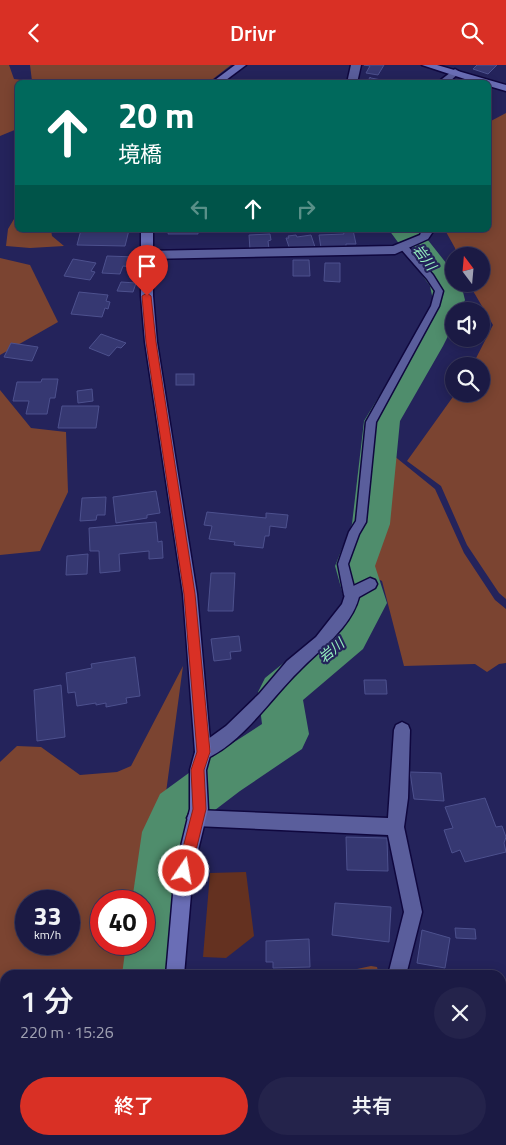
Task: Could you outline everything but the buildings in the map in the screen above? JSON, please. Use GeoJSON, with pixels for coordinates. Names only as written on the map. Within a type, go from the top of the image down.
{"type":"FeatureCollection","features":[{"type":"Feature","properties":{"kind":"street"},"geometry":{"type":"LineString","coordinates":[[219,80],[241,65]]}},
{"type":"Feature","properties":{"kind":"street"},"geometry":{"type":"LineString","coordinates":[[353,80],[356,65]]}},
{"type":"Feature","properties":{"kind":"street"},"geometry":{"type":"LineString","coordinates":[[428,65],[480,80]]}},
{"type":"Feature","properties":{"kind":"street"},"geometry":{"type":"LineString","coordinates":[[445,80],[463,65]]}},
{"type":"Feature","properties":{"kind":"street"},"geometry":{"type":"LineString","coordinates":[[491,83],[506,88]]}},
{"type":"Feature","properties":{"kind":"street"},"geometry":{"type":"LineString","coordinates":[[148,232],[146,255],[151,342],[190,594],[203,752],[198,770],[197,813],[184,871],[175,970]]}},
{"type":"Feature","properties":{"kind":"street"},"geometry":{"type":"LineString","coordinates":[[146,255],[395,250],[426,233]]}},
{"type":"Feature","properties":{"kind":"street"},"geometry":{"type":"LineString","coordinates":[[203,752],[232,731],[265,699],[293,665],[321,642],[349,606],[351,594],[370,584]]}},
{"type":"Feature","properties":{"kind":"street"},"geometry":{"type":"LineString","coordinates":[[397,970],[413,912],[396,827],[402,730]]}},
{"type":"Feature","properties":{"kind":"street"},"geometry":{"type":"LineString","coordinates":[[197,813],[396,827]]}},
{"type":"Feature","properties":{"kind":"lane"},"geometry":{"type":"LineString","coordinates":[[351,594],[343,564],[354,532],[361,522],[371,422],[422,331],[435,306],[440,291],[403,247]]}},
{"type":"Feature","properties":{"kind":"shaded area"},"geometry":{"type":"Polygon","coordinates":[[[0,65],[9,65],[14,79],[23,80],[15,80],[15,130],[0,136],[0,65]]]}},
{"type":"Feature","properties":{"kind":"shaded area"},"geometry":{"type":"Polygon","coordinates":[[[30,65],[231,65],[212,80],[32,80],[30,65]]]}},
{"type":"Feature","properties":{"kind":"shaded area"},"geometry":{"type":"Polygon","coordinates":[[[506,113],[506,599],[499,593],[467,545],[441,486],[407,461],[449,402],[490,402],[490,357],[477,357],[482,347],[490,347],[490,331],[493,325],[490,320],[490,302],[480,302],[474,293],[490,293],[490,247],[454,247],[446,232],[491,232],[491,121],[506,113]]]}},
{"type":"Feature","properties":{"kind":"shaded area"},"geometry":{"type":"Polygon","coordinates":[[[15,217],[15,232],[51,232],[52,236],[64,246],[30,248],[6,246],[8,229],[15,217]]]}},
{"type":"Feature","properties":{"kind":"shaded area"},"geometry":{"type":"Polygon","coordinates":[[[0,258],[30,265],[58,322],[0,355],[0,258]]]}},
{"type":"Feature","properties":{"kind":"shaded area"},"geometry":{"type":"Polygon","coordinates":[[[0,390],[31,428],[66,432],[68,492],[40,551],[0,555],[0,390]]]}},
{"type":"Feature","properties":{"kind":"shaded area"},"geometry":{"type":"Polygon","coordinates":[[[388,451],[435,489],[464,553],[495,600],[506,609],[506,663],[499,664],[487,672],[475,664],[404,666],[382,581],[368,574],[365,561],[382,521],[388,451]]]}},
{"type":"Feature","properties":{"kind":"shaded area"},"geometry":{"type":"Polygon","coordinates":[[[183,666],[165,800],[149,890],[90,890],[90,955],[138,955],[135,970],[0,970],[0,762],[17,746],[41,747],[80,775],[117,772],[131,766],[183,666]]]}},
{"type":"Feature","properties":{"kind":"shaded area"},"geometry":{"type":"Polygon","coordinates":[[[246,872],[254,936],[226,958],[203,957],[210,873],[246,872]]]}},
{"type":"Feature","properties":{"kind":"shaded area"},"geometry":{"type":"Polygon","coordinates":[[[371,966],[377,967],[378,970],[352,970],[371,966]]]}},
{"type":"Feature","properties":{"kind":"waterway","name":"岩川"},"geometry":{"type":"LineString","coordinates":[[149,970],[166,832],[177,810],[224,775],[286,734],[280,692],[348,636],[366,603],[355,566],[371,524],[382,421],[426,346],[449,300],[446,285],[406,232]]}},
{"type":"Feature","properties":{"kind":"route"},"geometry":{"type":"LineString","coordinates":[[147,296],[151,342],[190,594],[203,752],[198,770],[199,809],[184,871]]}}]}
